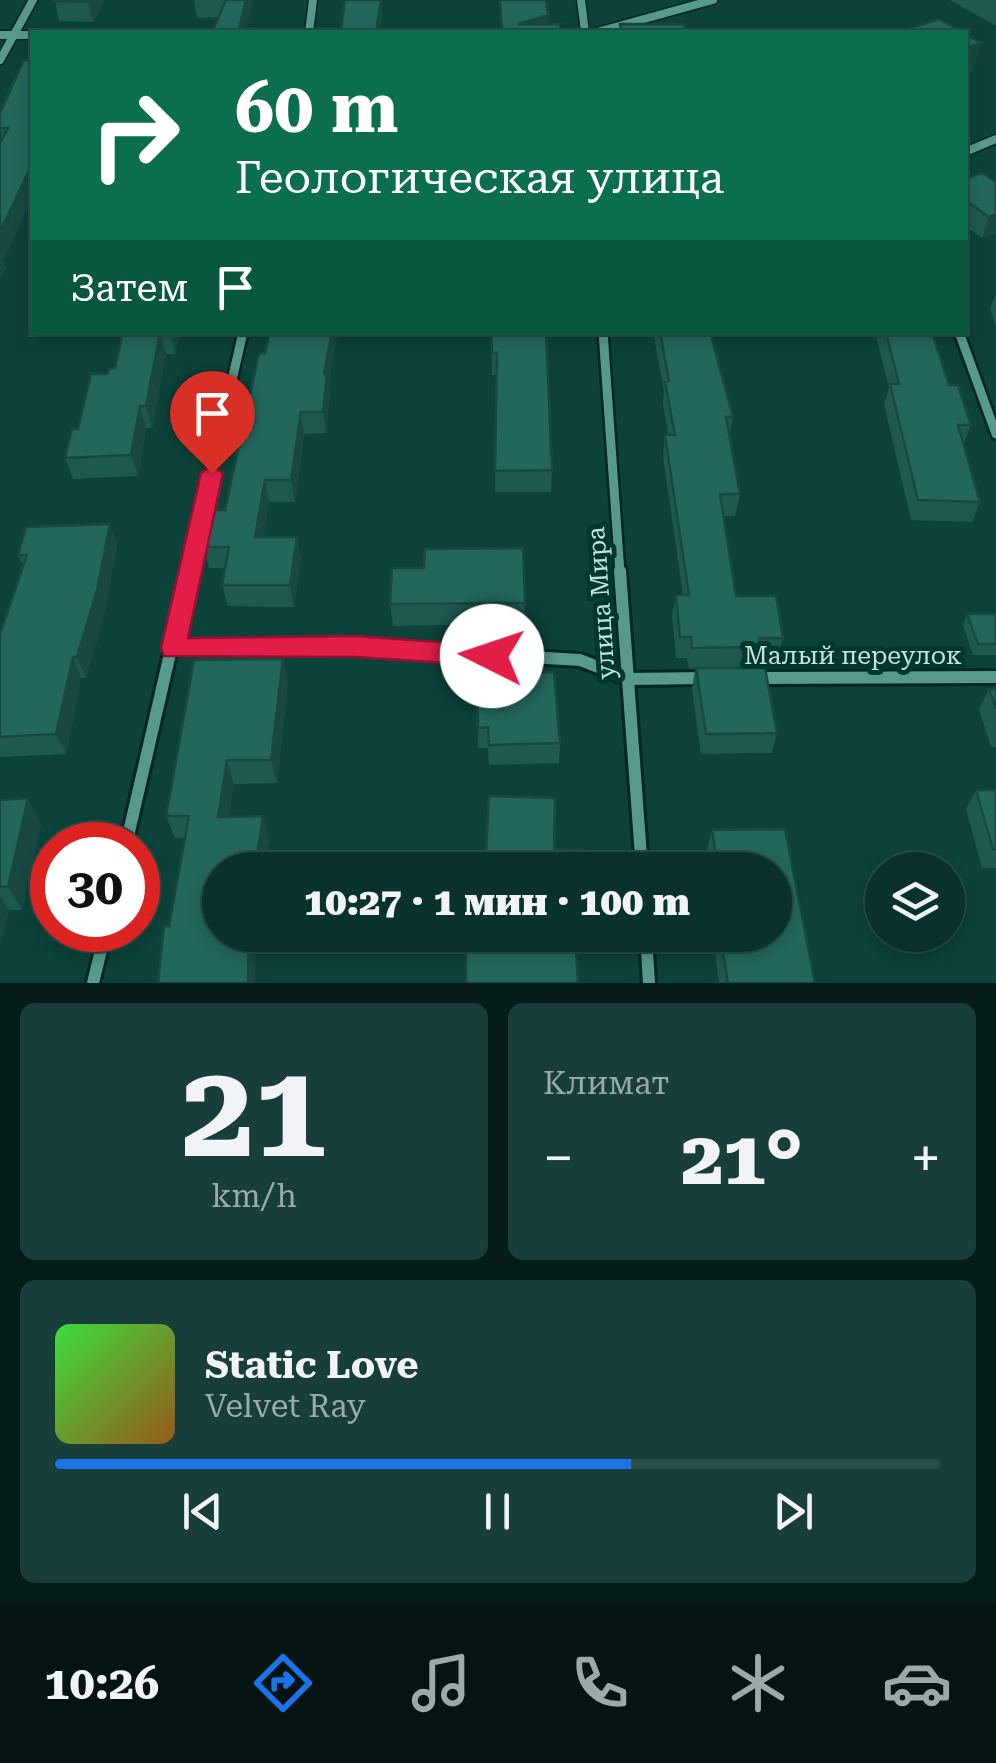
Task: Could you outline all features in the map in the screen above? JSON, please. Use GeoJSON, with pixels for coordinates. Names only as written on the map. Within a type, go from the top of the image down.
{"type":"FeatureCollection","features":[{"type":"Feature","properties":{"kind":"street"},"geometry":{"type":"LineString","coordinates":[[0,60],[33,0]]}},
{"type":"Feature","properties":{"kind":"street"},"geometry":{"type":"LineString","coordinates":[[309,30],[313,0]]}},
{"type":"Feature","properties":{"kind":"street"},"geometry":{"type":"LineString","coordinates":[[581,0],[585,30]]}},
{"type":"Feature","properties":{"kind":"street"},"geometry":{"type":"LineString","coordinates":[[604,30],[713,0]]}},
{"type":"Feature","properties":{"kind":"street"},"geometry":{"type":"LineString","coordinates":[[0,35],[30,35]]}},
{"type":"Feature","properties":{"kind":"street"},"geometry":{"type":"LineString","coordinates":[[968,151],[996,139]]}},
{"type":"Feature","properties":{"kind":"street"},"geometry":{"type":"LineString","coordinates":[[131,822],[242,335]]}},
{"type":"Feature","properties":{"kind":"street","name":"улица Мира"},"geometry":{"type":"LineString","coordinates":[[604,335],[641,852]]}},
{"type":"Feature","properties":{"kind":"street"},"geometry":{"type":"LineString","coordinates":[[960,335],[996,434]]}},
{"type":"Feature","properties":{"kind":"street","name":"Малый переулок"},"geometry":{"type":"LineString","coordinates":[[173,648],[356,647],[580,660],[629,679],[726,678]]}},
{"type":"Feature","properties":{"kind":"street","name":"Малый переулок"},"geometry":{"type":"LineString","coordinates":[[745,678],[996,677]]}},
{"type":"Feature","properties":{"kind":"street"},"geometry":{"type":"LineString","coordinates":[[93,983],[101,952]]}},
{"type":"Feature","properties":{"kind":"street"},"geometry":{"type":"LineString","coordinates":[[647,952],[649,983]]}},
{"type":"Feature","properties":{"kind":"building"},"geometry":{"type":"Polygon","coordinates":[[[226,0],[246,0],[239,29],[256,30],[213,30],[226,0]]]}},
{"type":"Feature","properties":{"kind":"building"},"geometry":{"type":"Polygon","coordinates":[[[345,0],[381,0],[376,30],[321,30],[341,29],[345,0]]]}},
{"type":"Feature","properties":{"kind":"building"},"geometry":{"type":"Polygon","coordinates":[[[500,0],[546,0],[548,15],[518,24],[560,24],[560,30],[502,30],[500,0]]]}},
{"type":"Feature","properties":{"kind":"building"},"geometry":{"type":"Polygon","coordinates":[[[939,19],[959,30],[904,30],[939,19]]]}},
{"type":"Feature","properties":{"kind":"building"},"geometry":{"type":"Polygon","coordinates":[[[620,24],[684,24],[686,30],[621,30],[620,24]]]}},
{"type":"Feature","properties":{"kind":"building"},"geometry":{"type":"Polygon","coordinates":[[[968,36],[981,43],[968,48],[968,36]]]}},
{"type":"Feature","properties":{"kind":"building"},"geometry":{"type":"Polygon","coordinates":[[[24,60],[30,60],[30,168],[0,232],[0,143],[8,128],[0,128],[0,113],[24,60]]]}},
{"type":"Feature","properties":{"kind":"building"},"geometry":{"type":"Polygon","coordinates":[[[982,173],[996,182],[996,214],[989,217],[968,202],[968,178],[982,173]]]}},
{"type":"Feature","properties":{"kind":"building"},"geometry":{"type":"Polygon","coordinates":[[[122,335],[160,335],[146,406],[140,406],[131,455],[65,458],[72,429],[78,429],[91,374],[107,374],[115,368],[122,335]]]}},
{"type":"Feature","properties":{"kind":"building"},"geometry":{"type":"Polygon","coordinates":[[[269,335],[331,335],[324,374],[323,412],[301,412],[291,480],[265,480],[255,537],[297,537],[290,585],[222,585],[229,547],[204,547],[212,510],[225,510],[259,353],[265,353],[269,335]]]}},
{"type":"Feature","properties":{"kind":"building"},"geometry":{"type":"Polygon","coordinates":[[[491,335],[546,335],[552,470],[495,471],[497,353],[492,353],[491,335]]]}},
{"type":"Feature","properties":{"kind":"building"},"geometry":{"type":"Polygon","coordinates":[[[661,335],[711,335],[733,417],[726,417],[740,494],[720,494],[736,596],[776,596],[783,638],[759,638],[761,647],[692,648],[691,637],[680,637],[676,595],[689,595],[665,435],[675,435],[665,382],[669,381],[661,335]]]}},
{"type":"Feature","properties":{"kind":"building"},"geometry":{"type":"Polygon","coordinates":[[[887,335],[933,335],[949,385],[958,385],[971,425],[958,425],[980,502],[918,500],[890,384],[899,384],[887,335]]]}},
{"type":"Feature","properties":{"kind":"building"},"geometry":{"type":"Polygon","coordinates":[[[110,524],[97,590],[77,657],[73,657],[56,734],[0,737],[0,634],[27,555],[18,555],[26,527],[110,524]]]}},
{"type":"Feature","properties":{"kind":"building"},"geometry":{"type":"Polygon","coordinates":[[[523,548],[525,603],[390,604],[392,568],[424,568],[425,549],[523,548]]]}},
{"type":"Feature","properties":{"kind":"building"},"geometry":{"type":"Polygon","coordinates":[[[967,614],[996,614],[996,644],[978,644],[967,614]]]}},
{"type":"Feature","properties":{"kind":"building"},"geometry":{"type":"Polygon","coordinates":[[[283,659],[271,760],[227,760],[218,817],[263,816],[258,852],[202,852],[202,952],[248,952],[248,983],[158,983],[164,926],[169,926],[189,816],[166,816],[194,660],[283,659]]]}},
{"type":"Feature","properties":{"kind":"building"},"geometry":{"type":"Polygon","coordinates":[[[696,668],[765,668],[777,733],[706,734],[696,668]]]}},
{"type":"Feature","properties":{"kind":"building"},"geometry":{"type":"Polygon","coordinates":[[[554,672],[560,743],[489,745],[488,727],[478,728],[477,674],[554,672]]]}},
{"type":"Feature","properties":{"kind":"building"},"geometry":{"type":"Polygon","coordinates":[[[989,689],[996,689],[996,709],[989,689]]]}},
{"type":"Feature","properties":{"kind":"building"},"geometry":{"type":"Polygon","coordinates":[[[976,790],[996,790],[996,849],[993,849],[976,790]]]}},
{"type":"Feature","properties":{"kind":"building"},"geometry":{"type":"Polygon","coordinates":[[[489,796],[555,798],[554,849],[584,850],[584,852],[486,852],[489,796]]]}},
{"type":"Feature","properties":{"kind":"building"},"geometry":{"type":"Polygon","coordinates":[[[28,798],[8,887],[0,887],[0,800],[28,798]]]}},
{"type":"Feature","properties":{"kind":"building"},"geometry":{"type":"Polygon","coordinates":[[[785,829],[789,852],[715,852],[712,830],[785,829]]]}},
{"type":"Feature","properties":{"kind":"building"},"geometry":{"type":"Polygon","coordinates":[[[792,865],[815,983],[728,983],[723,952],[792,952],[792,865]]]}},
{"type":"Feature","properties":{"kind":"building"},"geometry":{"type":"Polygon","coordinates":[[[466,952],[576,952],[578,983],[466,983],[466,952]]]}},
{"type":"Feature","properties":{"kind":"route"},"geometry":{"type":"LineString","coordinates":[[212,473],[173,648],[356,647],[492,656]]}}]}
